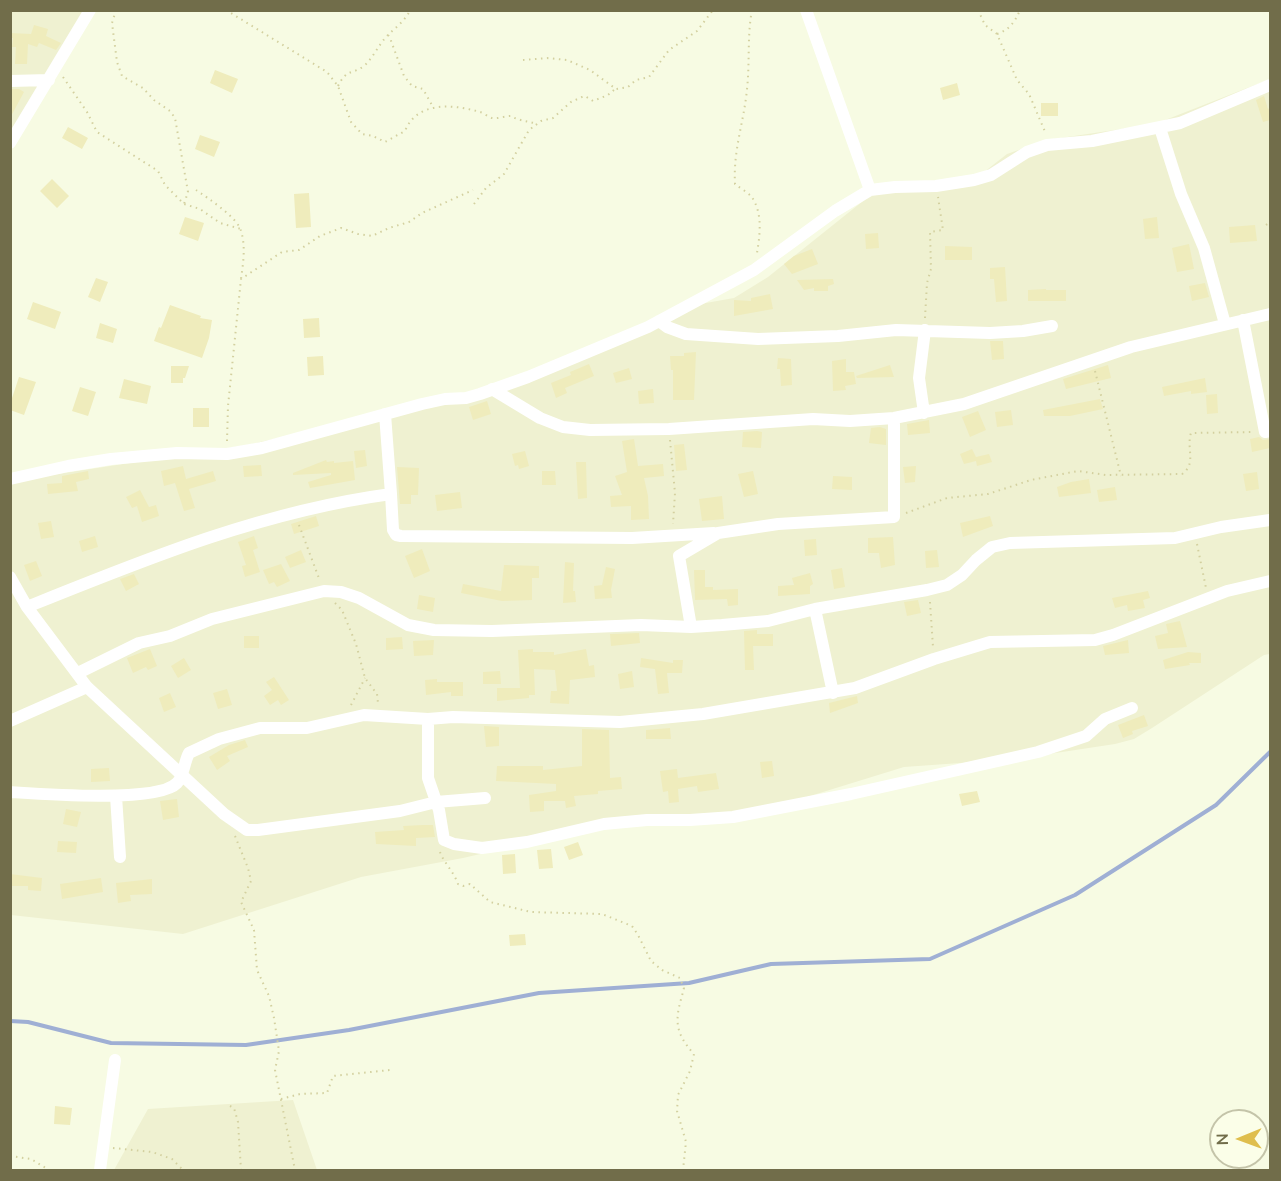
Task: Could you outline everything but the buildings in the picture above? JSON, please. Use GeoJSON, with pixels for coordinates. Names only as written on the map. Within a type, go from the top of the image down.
{"type":"FeatureCollection","features":[{"type":"Feature","properties":{"kind":"street"},"geometry":{"type":"LineString","coordinates":[[13,136],[57,68],[90,10]]}},
{"type":"Feature","properties":{"kind":"street"},"geometry":{"type":"LineString","coordinates":[[806,10],[870,190]]}},
{"type":"Feature","properties":{"kind":"street"},"geometry":{"type":"LineString","coordinates":[[10,81],[49,80]]}},
{"type":"Feature","properties":{"kind":"street"},"geometry":{"type":"LineString","coordinates":[[10,479],[111,459],[177,453],[227,454],[261,448],[445,399],[466,398],[528,377],[659,321],[754,270],[835,211],[870,190],[936,186],[974,180],[991,175],[1027,152],[1047,144],[1083,142],[1160,128],[1191,119],[1270,85]]}},
{"type":"Feature","properties":{"kind":"street"},"geometry":{"type":"LineString","coordinates":[[1160,128],[1181,194],[1204,248],[1225,324]]}},
{"type":"Feature","properties":{"kind":"street"},"geometry":{"type":"LineString","coordinates":[[492,389],[540,418],[562,427],[590,430],[669,429],[813,419],[850,421],[894,418],[964,404],[1131,347],[1270,314]]}},
{"type":"Feature","properties":{"kind":"street"},"geometry":{"type":"LineString","coordinates":[[1243,320],[1268,431]]}},
{"type":"Feature","properties":{"kind":"street"},"geometry":{"type":"LineString","coordinates":[[659,321],[667,327],[686,334],[727,338],[799,338],[896,330],[990,333],[1052,326]]}},
{"type":"Feature","properties":{"kind":"street"},"geometry":{"type":"LineString","coordinates":[[924,412],[919,378],[925,330]]}},
{"type":"Feature","properties":{"kind":"street"},"geometry":{"type":"LineString","coordinates":[[385,414],[393,530],[396,535],[401,536],[674,537],[778,524],[894,517],[894,418]]}},
{"type":"Feature","properties":{"kind":"street"},"geometry":{"type":"LineString","coordinates":[[27,607],[172,549],[294,512],[342,500],[391,494]]}},
{"type":"Feature","properties":{"kind":"street"},"geometry":{"type":"LineString","coordinates":[[78,674],[139,643],[170,636],[212,619],[324,591],[341,592],[358,598],[408,625],[434,630],[492,631],[641,625],[691,627],[768,621],[815,609],[947,585],[962,575],[992,547],[1010,543],[1175,538],[1243,523],[1270,520]]}},
{"type":"Feature","properties":{"kind":"street"},"geometry":{"type":"LineString","coordinates":[[691,627],[679,556],[718,533]]}},
{"type":"Feature","properties":{"kind":"street"},"geometry":{"type":"LineString","coordinates":[[10,577],[27,607],[87,687],[224,814],[247,830],[400,811],[436,802],[485,798]]}},
{"type":"Feature","properties":{"kind":"street"},"geometry":{"type":"LineString","coordinates":[[10,792],[116,796],[172,787],[180,782],[189,753],[219,739],[260,728],[307,728],[364,715],[428,719],[453,717],[620,722],[703,714],[833,693],[855,688],[934,659],[990,642],[1095,640],[1113,636],[1227,591],[1270,581]]}},
{"type":"Feature","properties":{"kind":"street"},"geometry":{"type":"LineString","coordinates":[[815,609],[833,693]]}},
{"type":"Feature","properties":{"kind":"street"},"geometry":{"type":"LineString","coordinates":[[10,721],[87,687]]}},
{"type":"Feature","properties":{"kind":"street"},"geometry":{"type":"LineString","coordinates":[[428,719],[428,778],[444,840],[454,844],[482,848],[527,842],[604,824],[733,817],[851,794],[1038,752],[1086,736],[1105,719],[1132,708]]}},
{"type":"Feature","properties":{"kind":"street"},"geometry":{"type":"LineString","coordinates":[[116,796],[120,857]]}},
{"type":"Feature","properties":{"kind":"street"},"geometry":{"type":"LineString","coordinates":[[100,1170],[105,1148],[115,1060]]}},
{"type":"Feature","properties":{"kind":"path"},"geometry":{"type":"LineString","coordinates":[[116,10],[112,23],[117,62],[122,76],[144,88],[175,118],[188,192],[184,204]]}},
{"type":"Feature","properties":{"kind":"path"},"geometry":{"type":"LineString","coordinates":[[226,10],[327,72],[338,86],[351,122],[362,134],[385,142],[405,131],[408,124],[418,114],[433,107],[465,108],[483,112],[495,119],[511,116],[517,120],[537,124]]}},
{"type":"Feature","properties":{"kind":"path"},"geometry":{"type":"LineString","coordinates":[[338,86],[343,76],[359,69],[371,59],[388,35],[408,16],[410,10]]}},
{"type":"Feature","properties":{"kind":"path"},"geometry":{"type":"LineString","coordinates":[[474,204],[486,188],[504,174],[529,130],[553,118],[571,102],[582,97],[585,96],[593,101],[598,100],[616,89],[628,87],[636,80],[649,77],[669,50],[697,31],[713,10]]}},
{"type":"Feature","properties":{"kind":"path"},"geometry":{"type":"LineString","coordinates":[[752,10],[749,24],[749,75],[746,105],[735,149],[734,167],[735,184],[751,196],[759,215],[760,224],[754,270]]}},
{"type":"Feature","properties":{"kind":"path"},"geometry":{"type":"LineString","coordinates":[[978,10],[984,25],[997,33],[1017,80],[1029,94],[1034,110],[1046,130],[1047,144]]}},
{"type":"Feature","properties":{"kind":"path"},"geometry":{"type":"LineString","coordinates":[[997,33],[1003,32],[1013,24],[1020,10]]}},
{"type":"Feature","properties":{"kind":"path"},"geometry":{"type":"LineString","coordinates":[[388,35],[404,76],[412,86],[423,89],[433,107]]}},
{"type":"Feature","properties":{"kind":"path"},"geometry":{"type":"LineString","coordinates":[[523,60],[547,58],[567,60],[590,70],[616,89]]}},
{"type":"Feature","properties":{"kind":"path"},"geometry":{"type":"LineString","coordinates":[[57,68],[98,132],[158,171],[165,185],[184,204],[200,208],[220,222],[241,229]]}},
{"type":"Feature","properties":{"kind":"path"},"geometry":{"type":"LineString","coordinates":[[925,330],[927,283],[931,269],[930,232],[943,230],[936,186]]}},
{"type":"Feature","properties":{"kind":"path"},"geometry":{"type":"LineString","coordinates":[[196,190],[217,204],[241,229],[244,251],[228,406],[227,454]]}},
{"type":"Feature","properties":{"kind":"path"},"geometry":{"type":"LineString","coordinates":[[241,279],[282,252],[299,250],[320,236],[341,228],[372,236],[409,222],[422,213],[473,190]]}},
{"type":"Feature","properties":{"kind":"path"},"geometry":{"type":"LineString","coordinates":[[1266,225],[1270,222]]}},
{"type":"Feature","properties":{"kind":"path"},"geometry":{"type":"LineString","coordinates":[[1092,359],[1121,476]]}},
{"type":"Feature","properties":{"kind":"path"},"geometry":{"type":"LineString","coordinates":[[669,429],[675,493],[674,537]]}},
{"type":"Feature","properties":{"kind":"path"},"geometry":{"type":"LineString","coordinates":[[894,517],[947,498],[988,494],[1031,480],[1078,471],[1121,476],[1182,474],[1188,470],[1190,465],[1189,438],[1191,433],[1268,431]]}},
{"type":"Feature","properties":{"kind":"path"},"geometry":{"type":"LineString","coordinates":[[294,512],[324,591],[342,610],[356,644],[365,678],[377,694],[378,715]]}},
{"type":"Feature","properties":{"kind":"path"},"geometry":{"type":"LineString","coordinates":[[1196,534],[1209,600]]}},
{"type":"Feature","properties":{"kind":"path"},"geometry":{"type":"LineString","coordinates":[[927,590],[930,598],[934,659]]}},
{"type":"Feature","properties":{"kind":"path"},"geometry":{"type":"LineString","coordinates":[[349,719],[352,702],[365,678]]}},
{"type":"Feature","properties":{"kind":"path"},"geometry":{"type":"LineString","coordinates":[[224,814],[248,868],[251,881],[241,902],[254,930],[257,970],[269,996],[274,1018],[279,1051],[275,1070],[295,1170]]}},
{"type":"Feature","properties":{"kind":"path"},"geometry":{"type":"LineString","coordinates":[[444,840],[440,853],[455,874],[458,884],[463,886],[470,884],[490,902],[513,908],[531,912],[603,914],[632,926],[651,961],[662,970],[680,978],[684,989],[677,1026],[683,1041],[694,1054],[678,1095],[677,1110],[686,1142],[683,1170]]}},
{"type":"Feature","properties":{"kind":"path"},"geometry":{"type":"LineString","coordinates":[[281,1100],[300,1094],[327,1093],[333,1076],[390,1070]]}},
{"type":"Feature","properties":{"kind":"path"},"geometry":{"type":"LineString","coordinates":[[230,1106],[234,1108],[238,1122],[242,1170]]}},
{"type":"Feature","properties":{"kind":"path"},"geometry":{"type":"LineString","coordinates":[[105,1148],[152,1152],[172,1159],[183,1170]]}},
{"type":"Feature","properties":{"kind":"path"},"geometry":{"type":"LineString","coordinates":[[10,1156],[31,1159],[49,1170]]}},
{"type":"Feature","properties":{"kind":"shaded area"},"geometry":{"type":"Polygon","coordinates":[[[11,11],[91,11],[11,137],[11,11]]]}},
{"type":"Feature","properties":{"kind":"shaded area"},"geometry":{"type":"Polygon","coordinates":[[[1270,79],[1270,654],[1264,655],[1134,739],[1115,744],[1016,759],[904,767],[755,813],[610,824],[463,858],[361,877],[183,934],[11,915],[11,477],[58,474],[247,445],[476,393],[689,306],[734,298],[768,277],[873,193],[979,176],[1007,154],[1047,140],[1155,124],[1270,79]]]}},
{"type":"Feature","properties":{"kind":"shaded area"},"geometry":{"type":"Polygon","coordinates":[[[293,1100],[317,1170],[114,1170],[148,1109],[293,1100]]]}},
{"type":"Feature","properties":{"kind":"waterway"},"geometry":{"type":"LineString","coordinates":[[10,1021],[28,1022],[111,1043],[246,1045],[349,1030],[539,993],[689,983],[771,964],[930,959],[1075,895],[1216,805],[1270,752]]}}]}
